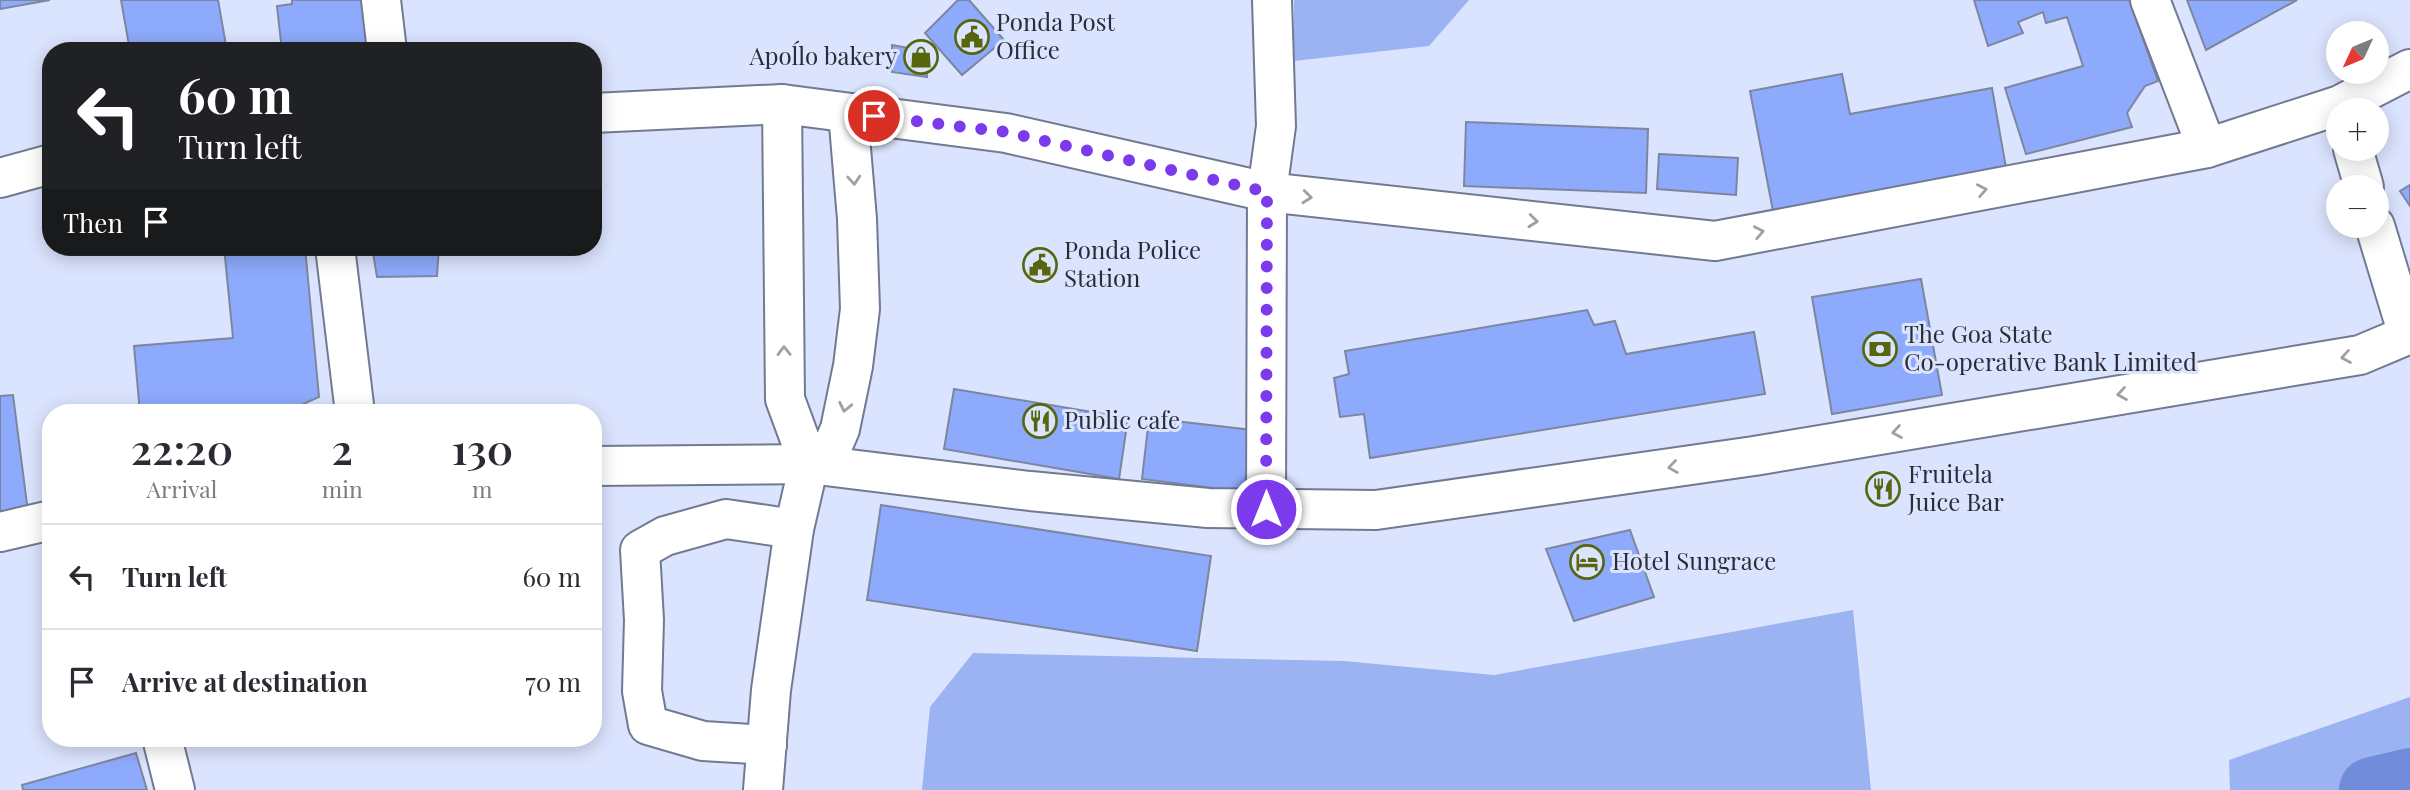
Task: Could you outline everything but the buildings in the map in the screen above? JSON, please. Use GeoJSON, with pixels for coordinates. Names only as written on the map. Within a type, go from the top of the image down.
{"type":"FeatureCollection","features":[{"type":"Feature","properties":{"kind":"main road"},"geometry":{"type":"LineString","coordinates":[[381,0],[386,42]]}},
{"type":"Feature","properties":{"kind":"main road"},"geometry":{"type":"LineString","coordinates":[[1266,509],[1267,192],[1276,126],[1272,0]]}},
{"type":"Feature","properties":{"kind":"main road"},"geometry":{"type":"LineString","coordinates":[[2150,0],[2207,148]]}},
{"type":"Feature","properties":{"kind":"main road"},"geometry":{"type":"LineString","coordinates":[[2359,98],[2410,69]]}},
{"type":"Feature","properties":{"kind":"main road"},"geometry":{"type":"LineString","coordinates":[[602,113],[782,104],[1006,132],[1267,192],[1715,241],[2207,148],[2326,112]]}},
{"type":"Feature","properties":{"kind":"main road"},"geometry":{"type":"LineString","coordinates":[[763,790],[771,690],[794,529],[809,464],[785,399],[782,104]]}},
{"type":"Feature","properties":{"kind":"main road"},"geometry":{"type":"LineString","coordinates":[[809,464],[834,443],[840,429],[853,366],[860,309],[848,113]]}},
{"type":"Feature","properties":{"kind":"main road"},"geometry":{"type":"LineString","coordinates":[[0,178],[42,166]]}},
{"type":"Feature","properties":{"kind":"main road"},"geometry":{"type":"LineString","coordinates":[[602,466],[809,464],[1044,493],[1208,508],[1376,510],[1754,456],[2360,355],[2409,334],[2379,238]]}},
{"type":"Feature","properties":{"kind":"main road"},"geometry":{"type":"LineString","coordinates":[[336,256],[354,404]]}},
{"type":"Feature","properties":{"kind":"main road"},"geometry":{"type":"LineString","coordinates":[[767,745],[703,741],[648,725],[642,691],[644,620],[640,550],[665,536],[726,519],[794,529]]}},
{"type":"Feature","properties":{"kind":"main road"},"geometry":{"type":"LineString","coordinates":[[0,533],[42,522]]}},
{"type":"Feature","properties":{"kind":"main road"},"geometry":{"type":"LineString","coordinates":[[164,747],[174,790]]}},
{"type":"Feature","properties":{"kind":"shaded area"},"geometry":{"type":"Polygon","coordinates":[[[1294,0],[1469,0],[1429,46],[1294,61],[1294,0]]]}},
{"type":"Feature","properties":{"kind":"shaded area"},"geometry":{"type":"Polygon","coordinates":[[[1853,610],[1871,790],[922,790],[930,707],[973,653],[1344,661],[1494,675],[1853,610]]]}},
{"type":"Feature","properties":{"kind":"shaded area"},"geometry":{"type":"Polygon","coordinates":[[[2410,697],[2410,790],[2230,790],[2229,760],[2410,697]]]}},
{"type":"Feature","properties":{"kind":"waterway"},"geometry":{"type":"LineString","coordinates":[[2372,790],[2410,781]]}},
{"type":"Feature","properties":{"kind":"place","name":"Ponda Post Office"},"geometry":{"type":"Point","coordinates":[972,37]}},
{"type":"Feature","properties":{"kind":"place","name":"Apoĺlo bakery"},"geometry":{"type":"Point","coordinates":[921,57]}},
{"type":"Feature","properties":{"kind":"place","name":"Ponda Police Station"},"geometry":{"type":"Point","coordinates":[1040,265]}},
{"type":"Feature","properties":{"kind":"place","name":"The Goa State Co-operative Bank Limited"},"geometry":{"type":"Point","coordinates":[1880,349]}},
{"type":"Feature","properties":{"kind":"place","name":"Public cafe"},"geometry":{"type":"Point","coordinates":[1040,421]}},
{"type":"Feature","properties":{"kind":"place","name":"Fruitela Juice Bar"},"geometry":{"type":"Point","coordinates":[1883,489]}},
{"type":"Feature","properties":{"kind":"place","name":"Hotel Sungrace"},"geometry":{"type":"Point","coordinates":[1587,562]}},
{"type":"Feature","properties":{"kind":"route"},"geometry":{"type":"LineString","coordinates":[[874,116],[1006,132],[1267,192],[1266,509]]}}]}
